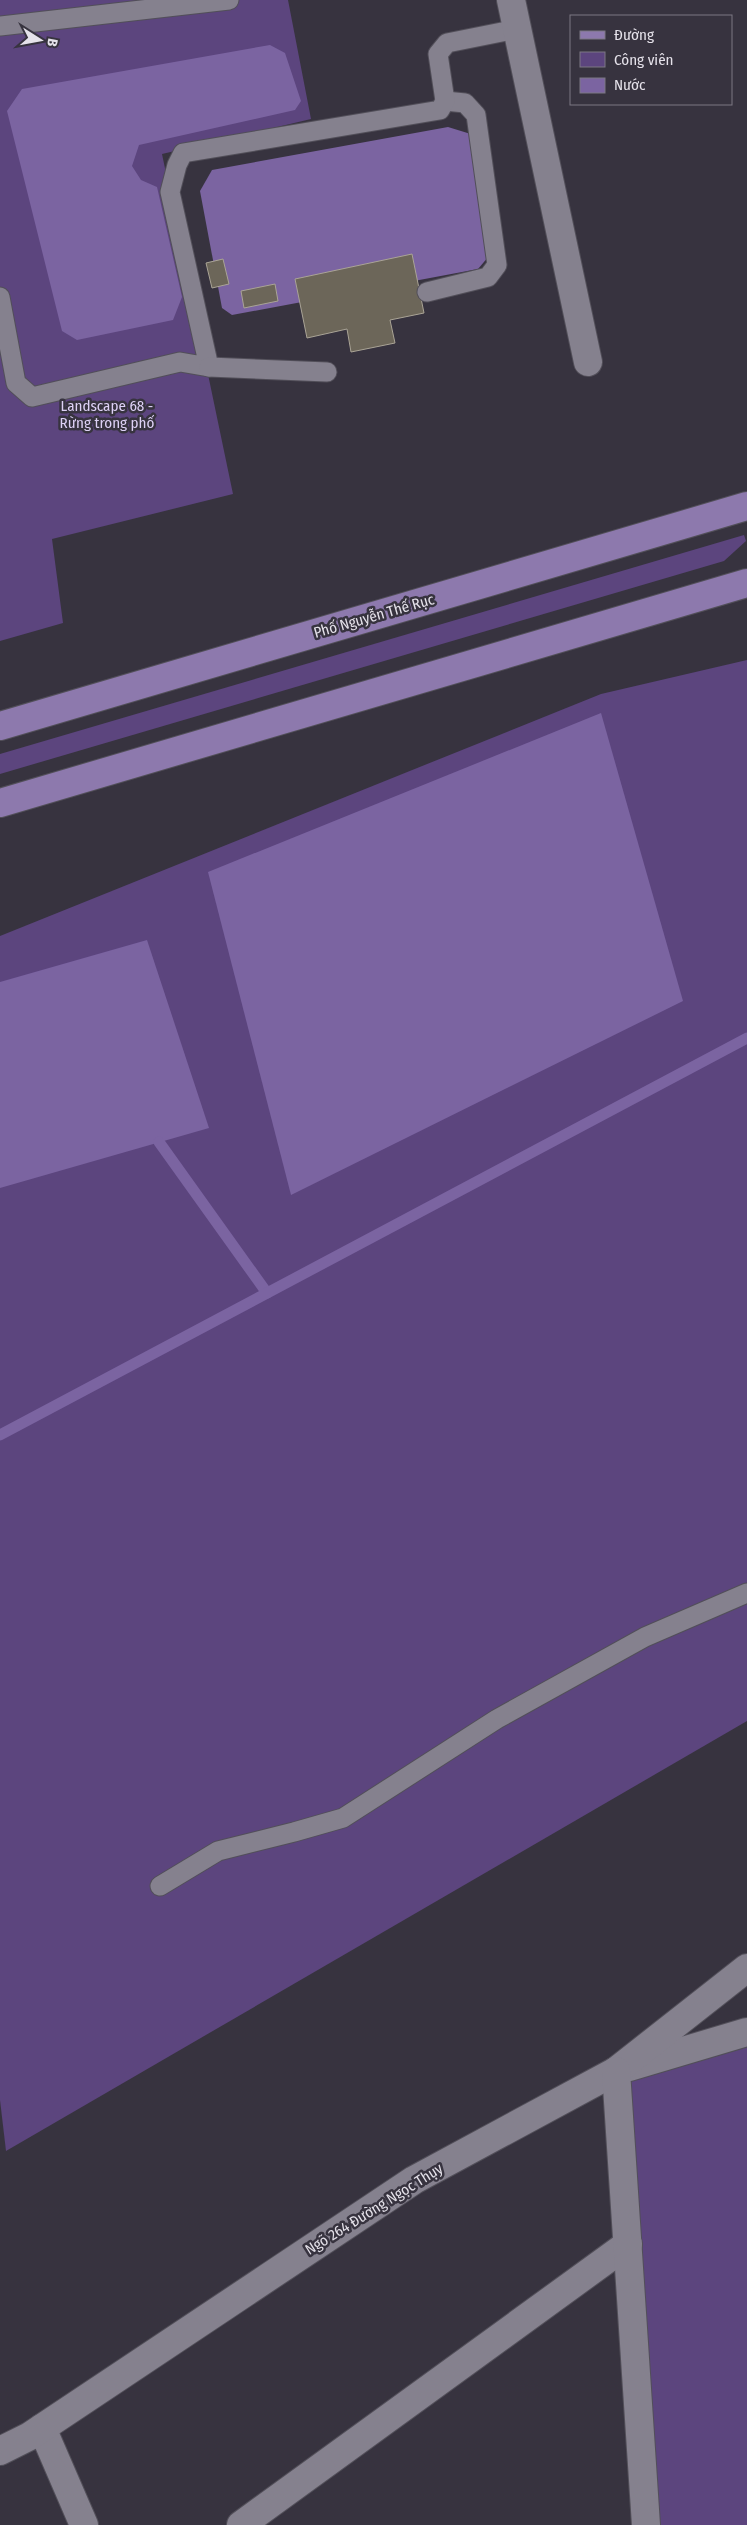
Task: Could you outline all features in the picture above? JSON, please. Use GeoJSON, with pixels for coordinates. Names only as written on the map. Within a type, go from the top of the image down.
{"type":"FeatureCollection","features":[{"type":"Feature","properties":{"kind":"main road","name":"Phố Nguyễn Thế Rục"},"geometry":{"type":"LineString","coordinates":[[0,726],[747,506]]}},
{"type":"Feature","properties":{"kind":"main road"},"geometry":{"type":"LineString","coordinates":[[0,803],[747,583]]}},
{"type":"Feature","properties":{"kind":"street"},"geometry":{"type":"LineString","coordinates":[[510,0],[588,362]]}},
{"type":"Feature","properties":{"kind":"street","name":"Ngõ 264 Đường Ngọc Thụy"},"geometry":{"type":"LineString","coordinates":[[0,2451],[42,2428],[414,2180],[616,2071],[747,1968]]}},
{"type":"Feature","properties":{"kind":"street"},"geometry":{"type":"LineString","coordinates":[[646,2525],[616,2071],[747,2032]]}},
{"type":"Feature","properties":{"kind":"street"},"geometry":{"type":"LineString","coordinates":[[241,2525],[628,2244]]}},
{"type":"Feature","properties":{"kind":"street"},"geometry":{"type":"LineString","coordinates":[[42,2428],[84,2525]]}},
{"type":"Feature","properties":{"kind":"lane"},"geometry":{"type":"LineString","coordinates":[[0,26],[229,0]]}},
{"type":"Feature","properties":{"kind":"lane"},"geometry":{"type":"LineString","coordinates":[[209,367],[170,192],[177,165],[183,153],[440,110],[446,102],[438,54],[446,43],[517,30]]}},
{"type":"Feature","properties":{"kind":"lane"},"geometry":{"type":"LineString","coordinates":[[427,292],[488,277],[497,264],[476,115],[465,103],[446,102]]}},
{"type":"Feature","properties":{"kind":"lane"},"geometry":{"type":"LineString","coordinates":[[0,298],[16,383],[32,397],[180,362],[209,367],[327,372]]}},
{"type":"Feature","properties":{"kind":"lane"},"geometry":{"type":"LineString","coordinates":[[160,1886],[218,1851],[343,1818],[497,1720],[645,1637],[747,1593]]}},
{"type":"Feature","properties":{"kind":"green space","name":"Landscape 68 - Rừng trong phố"},"geometry":{"type":"Polygon","coordinates":[[[0,0],[288,0],[311,119],[162,154],[233,494],[52,539],[63,623],[0,641],[0,0]]]}},
{"type":"Feature","properties":{"kind":"green space"},"geometry":{"type":"Polygon","coordinates":[[[744,535],[746,541],[724,561],[0,774],[0,754],[744,535]]]}},
{"type":"Feature","properties":{"kind":"green space"},"geometry":{"type":"Polygon","coordinates":[[[747,660],[747,1721],[6,2151],[0,2100],[0,936],[601,694],[747,660]]]}},
{"type":"Feature","properties":{"kind":"green space"},"geometry":{"type":"Polygon","coordinates":[[[747,2032],[747,2525],[641,2525],[616,2071],[747,2032]]]}},
{"type":"Feature","properties":{"kind":"water"},"geometry":{"type":"Polygon","coordinates":[[[270,45],[285,53],[301,101],[295,110],[139,145],[132,166],[141,180],[157,187],[182,297],[173,320],[77,340],[62,331],[7,111],[22,89],[270,45]]]}},
{"type":"Feature","properties":{"kind":"water"},"geometry":{"type":"Polygon","coordinates":[[[448,127],[474,135],[489,256],[478,269],[232,315],[222,308],[200,191],[212,170],[448,127]]]}},
{"type":"Feature","properties":{"kind":"water"},"geometry":{"type":"Polygon","coordinates":[[[601,713],[683,1001],[291,1195],[208,872],[601,713]]]}},
{"type":"Feature","properties":{"kind":"water"},"geometry":{"type":"Polygon","coordinates":[[[147,940],[209,1128],[0,1188],[0,982],[147,940]]]}},
{"type":"Feature","properties":{"kind":"building"},"geometry":{"type":"Polygon","coordinates":[[[412,254],[424,313],[390,320],[395,343],[351,352],[347,329],[307,338],[295,279],[412,254]]]}},
{"type":"Feature","properties":{"kind":"building"},"geometry":{"type":"Polygon","coordinates":[[[223,259],[229,284],[212,288],[206,263],[223,259]]]}},
{"type":"Feature","properties":{"kind":"building"},"geometry":{"type":"Polygon","coordinates":[[[275,284],[278,301],[244,308],[241,291],[275,284]]]}},
{"type":"Feature","properties":{"kind":"waterway"},"geometry":{"type":"LineString","coordinates":[[0,1435],[747,1038]]}},
{"type":"Feature","properties":{"kind":"waterway"},"geometry":{"type":"LineString","coordinates":[[159,1142],[267,1293]]}}]}
